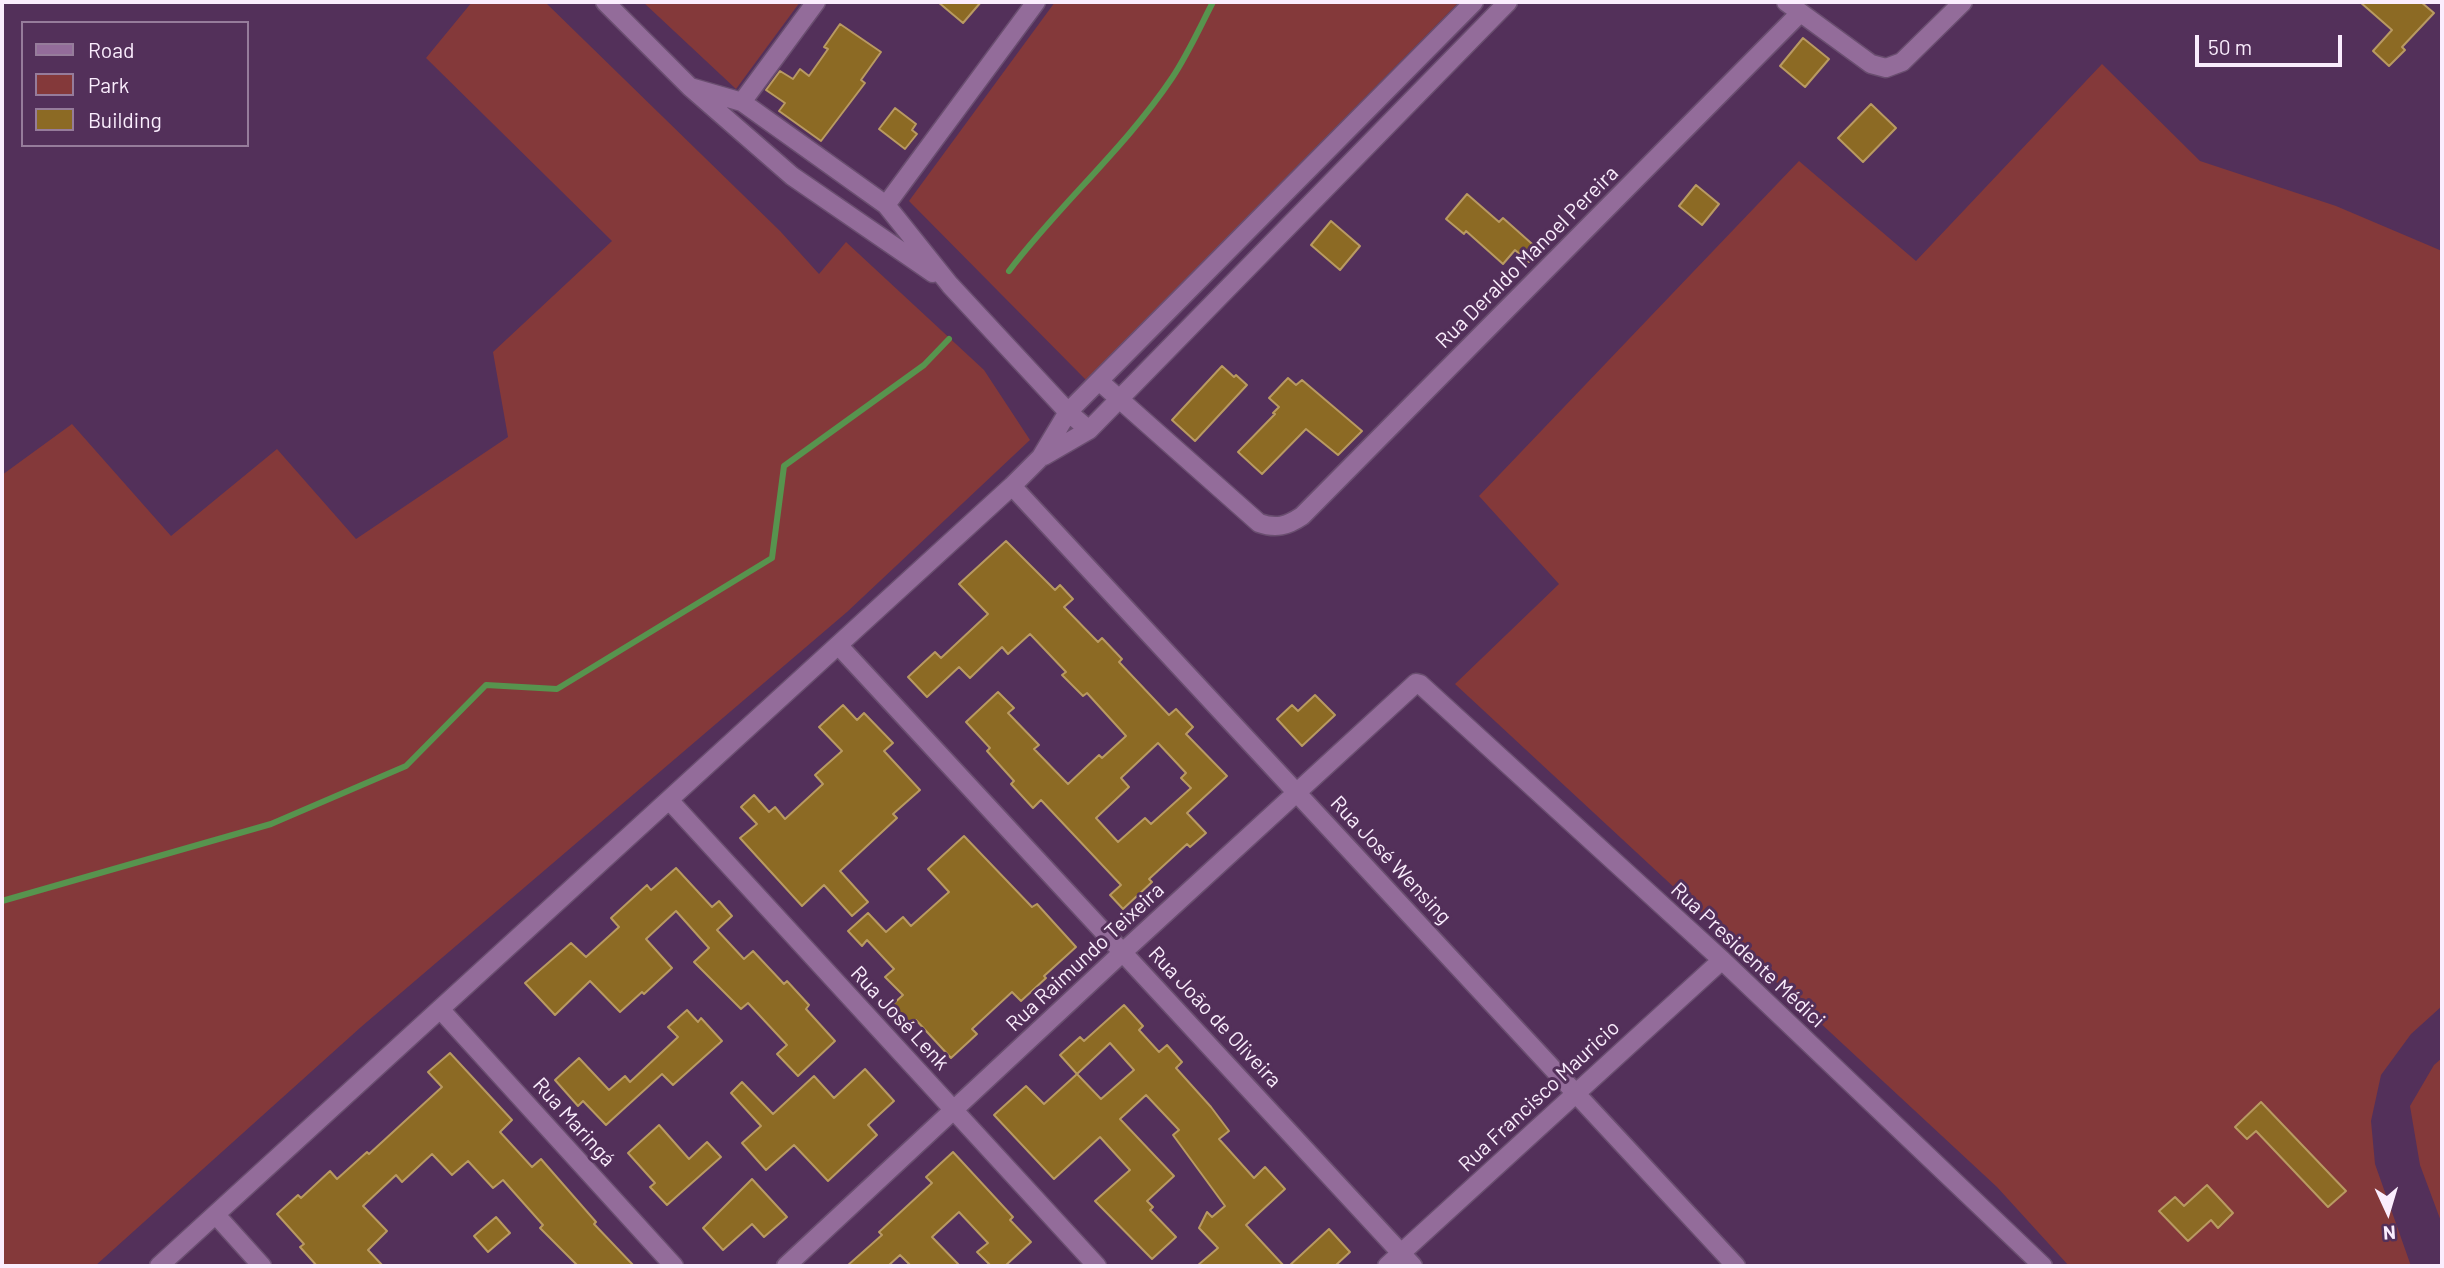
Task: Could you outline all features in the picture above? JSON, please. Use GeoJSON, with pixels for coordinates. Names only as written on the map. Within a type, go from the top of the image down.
{"type":"FeatureCollection","features":[{"type":"Feature","properties":{"kind":"street"},"geometry":{"type":"LineString","coordinates":[[605,2],[690,87],[792,176],[950,285]]}},
{"type":"Feature","properties":{"kind":"street"},"geometry":{"type":"LineString","coordinates":[[742,102],[816,2]]}},
{"type":"Feature","properties":{"kind":"street"},"geometry":{"type":"LineString","coordinates":[[886,205],[1036,2]]}},
{"type":"Feature","properties":{"kind":"street"},"geometry":{"type":"LineString","coordinates":[[159,1266],[1012,486],[1041,457],[1068,412],[1474,2]]}},
{"type":"Feature","properties":{"kind":"street"},"geometry":{"type":"LineString","coordinates":[[1041,457],[1089,430],[1508,2]]}},
{"type":"Feature","properties":{"kind":"street"},"geometry":{"type":"LineString","coordinates":[[1793,7],[1871,64],[1886,68],[1902,62],[1964,2]]}},
{"type":"Feature","properties":{"kind":"street","name":"Rua Deraldo Manoel Pereira"},"geometry":{"type":"LineString","coordinates":[[1118,399],[1251,517],[1270,527],[1282,527],[1301,516],[1793,7]]}},
{"type":"Feature","properties":{"kind":"street"},"geometry":{"type":"LineString","coordinates":[[690,87],[742,102],[886,205],[950,285],[1068,412],[1089,430]]}},
{"type":"Feature","properties":{"kind":"street"},"geometry":{"type":"LineString","coordinates":[[1099,381],[1118,399]]}},
{"type":"Feature","properties":{"kind":"street","name":"Rua José Wensing"},"geometry":{"type":"LineString","coordinates":[[1012,486],[1736,1266]]}},
{"type":"Feature","properties":{"kind":"street","name":"Rua João de Oliveira"},"geometry":{"type":"LineString","coordinates":[[839,646],[1407,1260]]}},
{"type":"Feature","properties":{"kind":"street","name":"Rua Raimundo Teixeira"},"geometry":{"type":"LineString","coordinates":[[786,1266],[1416,683]]}},
{"type":"Feature","properties":{"kind":"street","name":"Rua Presidente Médici"},"geometry":{"type":"LineString","coordinates":[[1416,683],[1722,960],[2043,1266]]}},
{"type":"Feature","properties":{"kind":"street","name":"Rua José Lenk"},"geometry":{"type":"LineString","coordinates":[[669,800],[1097,1266]]}},
{"type":"Feature","properties":{"kind":"street","name":"Rua Francisco Mauricio"},"geometry":{"type":"LineString","coordinates":[[1387,1266],[1407,1260],[1577,1092],[1722,960]]}},
{"type":"Feature","properties":{"kind":"street","name":"Rua Maringá"},"geometry":{"type":"LineString","coordinates":[[440,1009],[674,1266]]}},
{"type":"Feature","properties":{"kind":"street"},"geometry":{"type":"LineString","coordinates":[[216,1215],[262,1266]]}},
{"type":"Feature","properties":{"kind":"green space"},"geometry":{"type":"Polygon","coordinates":[[[472,2],[545,2],[780,231],[819,274],[846,242],[984,370],[1030,440],[847,612],[361,1027],[95,1266],[2,1266],[2,475],[72,424],[171,536],[277,449],[356,539],[508,437],[493,352],[612,241],[426,58],[472,2]]]}},
{"type":"Feature","properties":{"kind":"green space"},"geometry":{"type":"Polygon","coordinates":[[[643,2],[800,2],[736,89],[643,2]]]}},
{"type":"Feature","properties":{"kind":"green space"},"geometry":{"type":"Polygon","coordinates":[[[1055,2],[1459,2],[1086,380],[909,201],[1055,2]]]}},
{"type":"Feature","properties":{"kind":"green space"},"geometry":{"type":"Polygon","coordinates":[[[2102,64],[2200,161],[2336,206],[2442,251],[2442,1006],[2411,1034],[2381,1075],[2371,1121],[2375,1164],[2411,1266],[2069,1266],[1997,1187],[1455,684],[1559,584],[1479,496],[1799,161],[1916,261],[2102,64]]]}},
{"type":"Feature","properties":{"kind":"green space"},"geometry":{"type":"Polygon","coordinates":[[[2442,1058],[2442,1224],[2420,1165],[2410,1106],[2434,1065],[2442,1058]]]}},
{"type":"Feature","properties":{"kind":"building"},"geometry":{"type":"Polygon","coordinates":[[[938,2],[981,2],[963,23],[938,2]]]}},
{"type":"Feature","properties":{"kind":"building"},"geometry":{"type":"Polygon","coordinates":[[[2360,2],[2421,2],[2434,13],[2402,47],[2405,50],[2389,66],[2373,51],[2392,30],[2360,2]]]}},
{"type":"Feature","properties":{"kind":"building"},"geometry":{"type":"Polygon","coordinates":[[[840,24],[881,52],[861,80],[865,83],[821,141],[779,111],[785,103],[766,90],[780,71],[793,79],[800,69],[809,76],[828,49],[824,47],[840,24]]]}},
{"type":"Feature","properties":{"kind":"building"},"geometry":{"type":"Polygon","coordinates":[[[1803,38],[1829,59],[1805,87],[1780,66],[1803,38]]]}},
{"type":"Feature","properties":{"kind":"building"},"geometry":{"type":"Polygon","coordinates":[[[1871,104],[1896,128],[1863,162],[1838,138],[1871,104]]]}},
{"type":"Feature","properties":{"kind":"building"},"geometry":{"type":"Polygon","coordinates":[[[895,108],[916,124],[912,130],[917,134],[905,149],[879,129],[895,108]]]}},
{"type":"Feature","properties":{"kind":"building"},"geometry":{"type":"Polygon","coordinates":[[[1696,185],[1719,204],[1702,225],[1679,206],[1696,185]]]}},
{"type":"Feature","properties":{"kind":"building"},"geometry":{"type":"Polygon","coordinates":[[[1467,194],[1499,222],[1503,218],[1540,251],[1529,262],[1515,250],[1503,264],[1466,231],[1464,234],[1446,219],[1467,194]]]}},
{"type":"Feature","properties":{"kind":"building"},"geometry":{"type":"Polygon","coordinates":[[[1331,221],[1360,246],[1340,270],[1311,245],[1331,221]]]}},
{"type":"Feature","properties":{"kind":"building"},"geometry":{"type":"Polygon","coordinates":[[[1222,366],[1247,385],[1195,441],[1172,420],[1222,366]]]}},
{"type":"Feature","properties":{"kind":"building"},"geometry":{"type":"Polygon","coordinates":[[[1288,378],[1296,385],[1302,380],[1362,431],[1338,455],[1306,429],[1262,474],[1238,452],[1275,414],[1273,413],[1279,407],[1269,398],[1288,378]]]}},
{"type":"Feature","properties":{"kind":"building"},"geometry":{"type":"Polygon","coordinates":[[[1006,541],[1055,590],[1060,585],[1073,599],[1064,607],[1098,642],[1102,638],[1122,659],[1119,662],[1169,715],[1176,709],[1193,727],[1186,734],[1227,776],[1187,813],[1206,833],[1190,847],[1187,844],[1149,879],[1152,882],[1123,909],[1110,895],[1121,885],[1041,800],[1033,808],[1011,784],[1014,781],[987,751],[990,748],[966,722],[998,692],[1014,708],[1008,713],[1039,745],[1034,749],[1068,784],[1099,755],[1102,758],[1126,736],[1087,693],[1083,696],[1062,675],[1066,672],[1030,634],[1008,654],[1002,647],[970,678],[959,667],[927,697],[908,677],[935,652],[941,658],[988,614],[959,584],[1006,541]],[[1158,743],[1121,778],[1129,787],[1096,818],[1118,842],[1145,818],[1151,824],[1191,788],[1181,778],[1186,773],[1158,743]]]}},
{"type":"Feature","properties":{"kind":"building"},"geometry":{"type":"Polygon","coordinates":[[[1315,695],[1335,715],[1302,746],[1277,719],[1292,705],[1298,711],[1315,695]]]}},
{"type":"Feature","properties":{"kind":"building"},"geometry":{"type":"Polygon","coordinates":[[[843,705],[857,720],[864,713],[893,743],[884,751],[920,790],[893,814],[897,818],[840,871],[868,902],[852,916],[824,885],[802,906],[740,838],[757,824],[741,807],[754,795],[769,812],[775,807],[785,819],[823,784],[815,775],[842,751],[819,727],[843,705]]]}},
{"type":"Feature","properties":{"kind":"building"},"geometry":{"type":"Polygon","coordinates":[[[964,836],[1032,907],[1037,904],[1076,947],[1021,1001],[1012,992],[972,1029],[977,1034],[951,1058],[916,1020],[910,1026],[892,1005],[903,995],[885,977],[894,969],[867,940],[862,946],[848,931],[868,913],[886,932],[903,917],[911,926],[949,892],[928,869],[964,836]]]}},
{"type":"Feature","properties":{"kind":"building"},"geometry":{"type":"Polygon","coordinates":[[[676,868],[712,907],[719,901],[732,916],[717,930],[744,959],[753,951],[784,984],[787,981],[809,1005],[806,1009],[835,1041],[798,1076],[777,1054],[787,1045],[748,1003],[741,1009],[694,962],[709,948],[676,911],[646,939],[672,968],[620,1012],[590,981],[555,1015],[525,983],[571,943],[586,957],[619,927],[611,918],[647,885],[651,890],[676,868]]]}},
{"type":"Feature","properties":{"kind":"building"},"geometry":{"type":"Polygon","coordinates":[[[1124,1005],[1143,1026],[1139,1030],[1159,1052],[1167,1045],[1182,1062],[1176,1068],[1229,1131],[1219,1139],[1254,1178],[1265,1167],[1285,1189],[1246,1225],[1284,1266],[1197,1266],[1218,1248],[1199,1228],[1207,1212],[1212,1217],[1225,1206],[1173,1135],[1179,1130],[1146,1095],[1120,1119],[1174,1176],[1147,1201],[1153,1207],[1150,1210],[1176,1237],[1152,1259],[1095,1201],[1130,1170],[1100,1137],[1054,1179],[994,1115],[1026,1086],[1044,1104],[1077,1074],[1060,1055],[1080,1037],[1084,1041],[1124,1005]],[[1110,1043],[1077,1074],[1101,1099],[1134,1070],[1110,1043]]]}},
{"type":"Feature","properties":{"kind":"building"},"geometry":{"type":"Polygon","coordinates":[[[687,1010],[698,1022],[701,1018],[722,1041],[673,1085],[662,1074],[606,1125],[583,1101],[578,1106],[555,1080],[579,1058],[609,1090],[625,1076],[630,1082],[678,1037],[668,1027],[687,1010]]]}},
{"type":"Feature","properties":{"kind":"building"},"geometry":{"type":"Polygon","coordinates":[[[450,1053],[512,1120],[500,1132],[532,1167],[541,1159],[596,1222],[594,1224],[634,1266],[578,1266],[540,1228],[543,1225],[503,1180],[493,1188],[468,1161],[452,1175],[432,1154],[402,1182],[396,1175],[363,1206],[387,1231],[368,1250],[383,1266],[317,1266],[300,1247],[304,1244],[277,1214],[298,1195],[301,1198],[330,1171],[337,1179],[367,1152],[369,1154],[442,1087],[428,1072],[450,1053]]]}},
{"type":"Feature","properties":{"kind":"building"},"geometry":{"type":"Polygon","coordinates":[[[865,1069],[894,1101],[868,1125],[877,1135],[828,1181],[794,1145],[766,1170],[742,1143],[761,1126],[731,1093],[742,1082],[773,1114],[814,1076],[834,1098],[865,1069]]]}},
{"type":"Feature","properties":{"kind":"building"},"geometry":{"type":"Polygon","coordinates":[[[2261,1102],[2346,1191],[2328,1207],[2256,1131],[2247,1139],[2235,1127],[2261,1102]]]}},
{"type":"Feature","properties":{"kind":"building"},"geometry":{"type":"Polygon","coordinates":[[[659,1125],[689,1159],[707,1142],[721,1157],[667,1205],[650,1187],[655,1183],[628,1153],[659,1125]]]}},
{"type":"Feature","properties":{"kind":"building"},"geometry":{"type":"Polygon","coordinates":[[[953,1152],[1013,1217],[1010,1220],[1031,1242],[1005,1266],[991,1266],[977,1252],[988,1243],[959,1212],[932,1237],[960,1266],[911,1266],[900,1255],[888,1266],[847,1266],[882,1235],[879,1232],[932,1183],[926,1177],[953,1152]]]}},
{"type":"Feature","properties":{"kind":"building"},"geometry":{"type":"Polygon","coordinates":[[[752,1179],[787,1217],[764,1237],[752,1224],[723,1250],[703,1228],[752,1179]]]}},
{"type":"Feature","properties":{"kind":"building"},"geometry":{"type":"Polygon","coordinates":[[[2207,1185],[2233,1213],[2218,1228],[2211,1220],[2188,1241],[2159,1211],[2175,1197],[2184,1206],[2207,1185]]]}},
{"type":"Feature","properties":{"kind":"building"},"geometry":{"type":"Polygon","coordinates":[[[496,1217],[510,1233],[488,1252],[474,1236],[496,1217]]]}},
{"type":"Feature","properties":{"kind":"building"},"geometry":{"type":"Polygon","coordinates":[[[1329,1229],[1350,1252],[1335,1266],[1289,1266],[1329,1229]]]}},
{"type":"Feature","properties":{"kind":"waterway"},"geometry":{"type":"LineString","coordinates":[[1009,271],[1154,104],[1183,60],[1213,2]]}},
{"type":"Feature","properties":{"kind":"waterway"},"geometry":{"type":"LineString","coordinates":[[2,901],[271,824],[406,766],[486,685],[557,689],[772,558],[784,466],[924,365],[949,339]]}}]}
